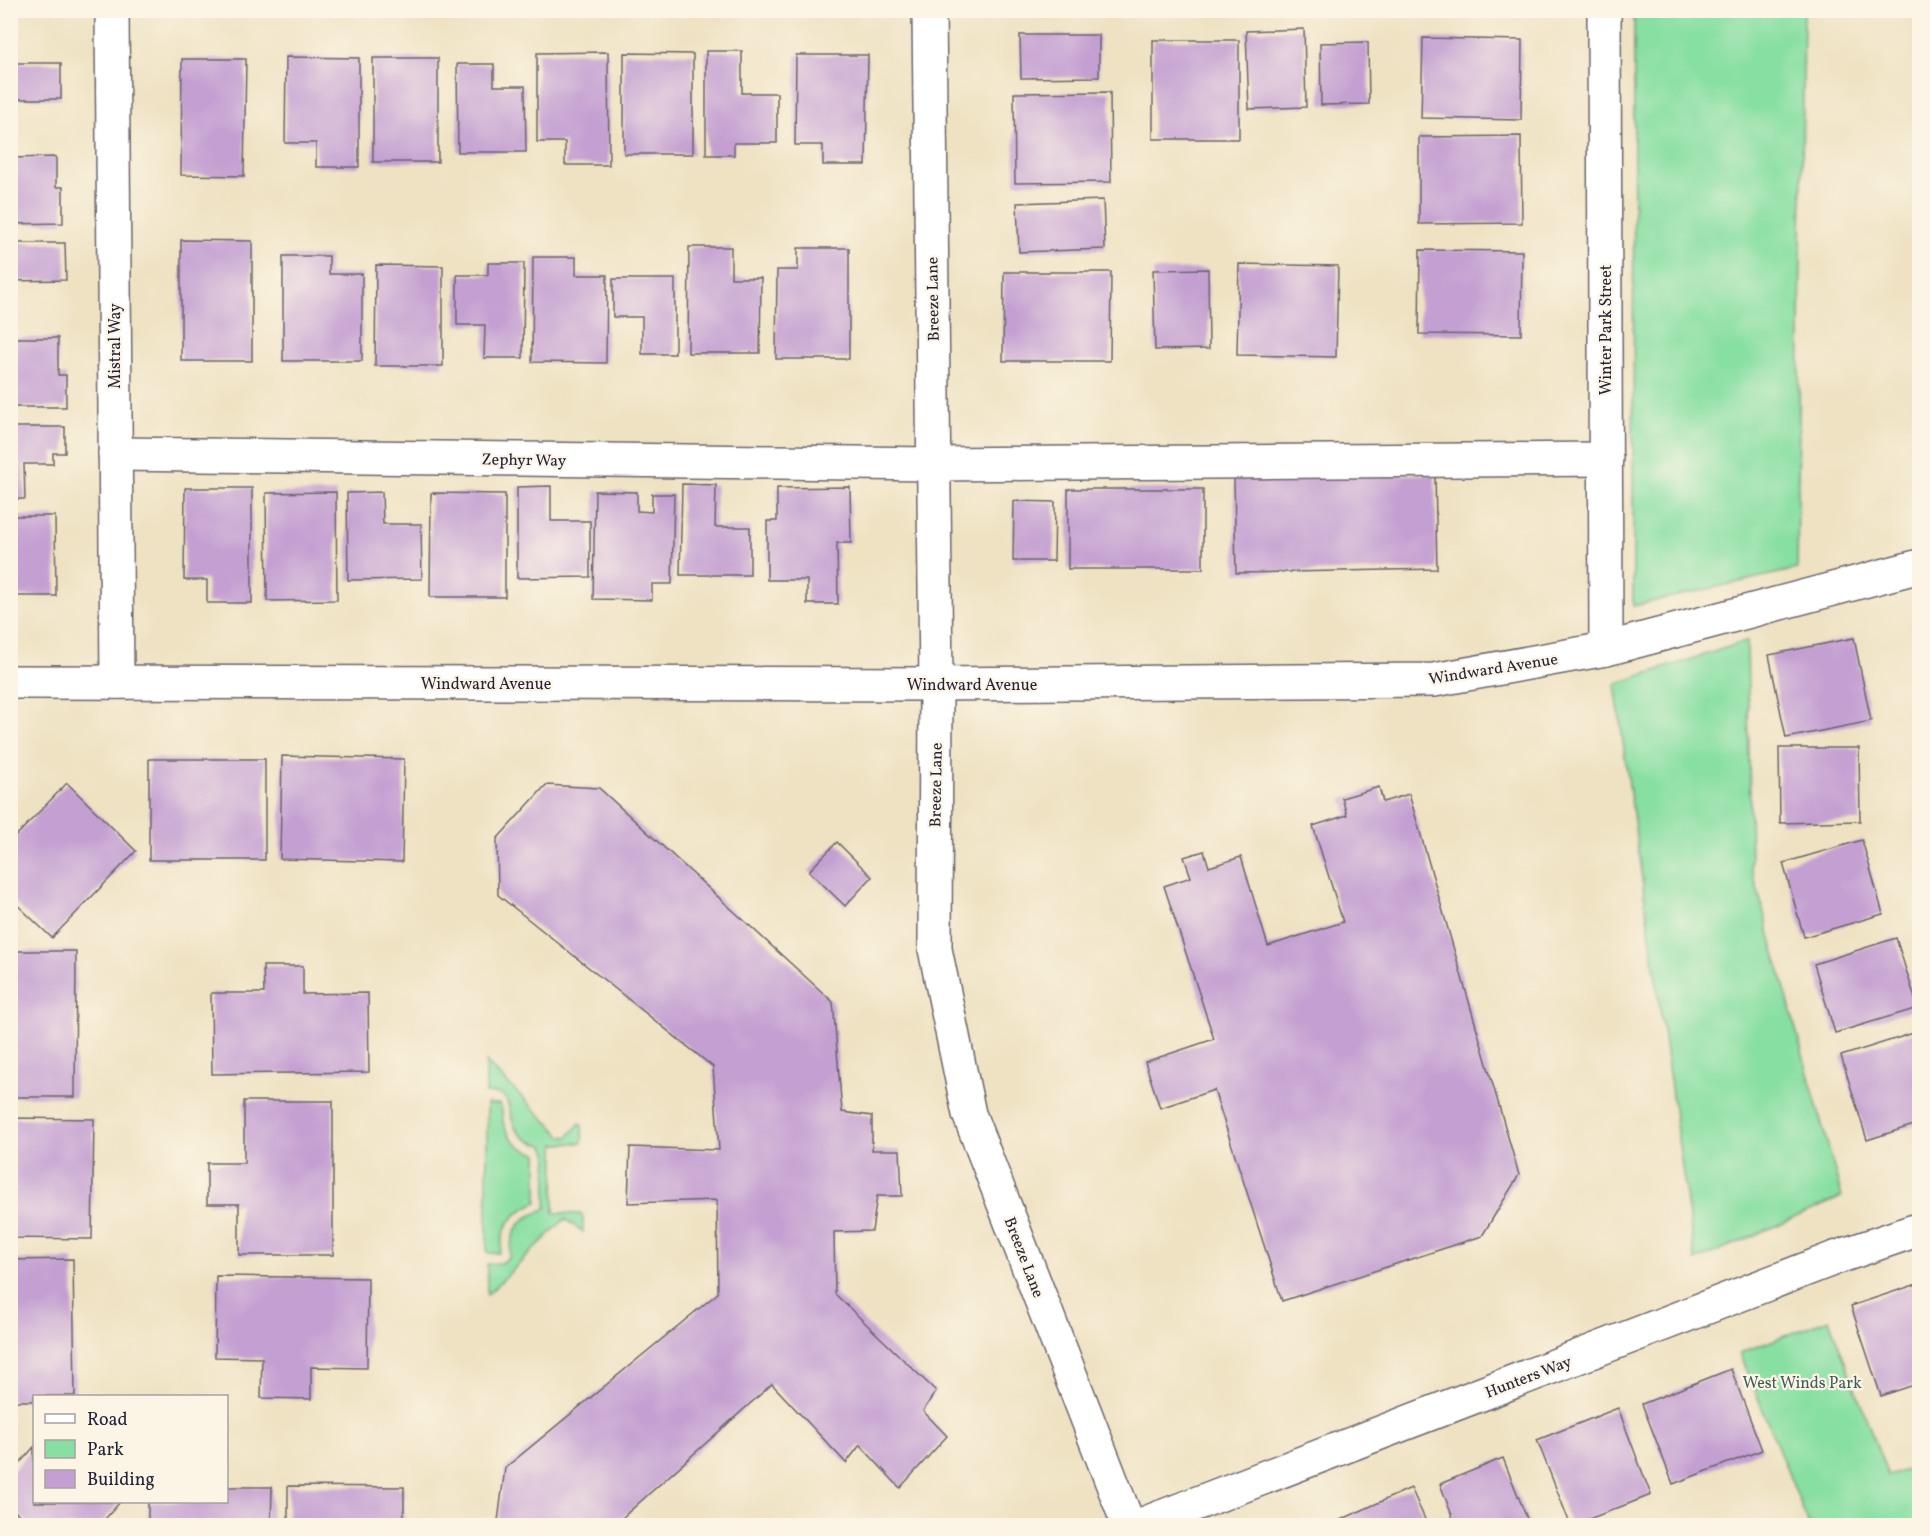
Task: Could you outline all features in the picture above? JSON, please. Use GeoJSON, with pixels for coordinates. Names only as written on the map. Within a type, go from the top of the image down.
{"type":"FeatureCollection","features":[{"type":"Feature","properties":{"kind":"street","name":"Mistral Way"},"geometry":{"type":"LineString","coordinates":[[112,10],[117,682]]}},
{"type":"Feature","properties":{"kind":"street","name":"Breeze Lane"},"geometry":{"type":"LineString","coordinates":[[929,10],[936,684],[934,949],[969,1114],[1129,1526]]}},
{"type":"Feature","properties":{"kind":"street","name":"Winter Park Street"},"geometry":{"type":"LineString","coordinates":[[1604,10],[1606,649]]}},
{"type":"Feature","properties":{"kind":"street","name":"Zephyr Way"},"geometry":{"type":"LineString","coordinates":[[115,453],[933,464],[1606,459]]}},
{"type":"Feature","properties":{"kind":"street","name":"Windward Avenue"},"geometry":{"type":"LineString","coordinates":[[10,682],[936,684],[1434,680],[1606,649],[1920,566]]}},
{"type":"Feature","properties":{"kind":"street","name":"Hunters Way"},"geometry":{"type":"LineString","coordinates":[[1138,1526],[1835,1258],[1920,1229]]}},
{"type":"Feature","properties":{"kind":"green space"},"geometry":{"type":"Polygon","coordinates":[[[1634,11],[1804,11],[1797,569],[1633,606],[1634,11]]]}},
{"type":"Feature","properties":{"kind":"green space"},"geometry":{"type":"Polygon","coordinates":[[[1747,641],[1751,866],[1842,1197],[1695,1261],[1615,684],[1747,641]]]}},
{"type":"Feature","properties":{"kind":"green space"},"geometry":{"type":"Polygon","coordinates":[[[486,1062],[562,1136],[568,1137],[580,1123],[583,1140],[581,1143],[555,1144],[554,1213],[581,1214],[583,1232],[565,1219],[487,1295],[487,1264],[501,1263],[509,1258],[512,1241],[519,1225],[528,1217],[546,1208],[548,1152],[543,1145],[521,1135],[515,1127],[506,1099],[498,1094],[486,1093],[486,1062]]]}},
{"type":"Feature","properties":{"kind":"green space"},"geometry":{"type":"Polygon","coordinates":[[[487,1104],[500,1104],[505,1128],[512,1138],[526,1149],[537,1153],[537,1202],[525,1208],[506,1226],[499,1253],[487,1253],[487,1104]]]}},
{"type":"Feature","properties":{"kind":"green space","name":"West Winds Park"},"geometry":{"type":"Polygon","coordinates":[[[1829,1319],[1888,1476],[1919,1466],[1919,1525],[1809,1525],[1740,1353],[1829,1319]]]}},
{"type":"Feature","properties":{"kind":"building"},"geometry":{"type":"Polygon","coordinates":[[[1304,29],[1306,107],[1249,109],[1246,31],[1304,29]]]}},
{"type":"Feature","properties":{"kind":"building"},"geometry":{"type":"Polygon","coordinates":[[[1020,35],[1099,35],[1099,77],[1021,78],[1020,35]]]}},
{"type":"Feature","properties":{"kind":"building"},"geometry":{"type":"Polygon","coordinates":[[[1423,38],[1522,40],[1521,120],[1421,118],[1423,38]]]}},
{"type":"Feature","properties":{"kind":"building"},"geometry":{"type":"Polygon","coordinates":[[[1153,40],[1239,40],[1239,139],[1153,139],[1153,40]]]}},
{"type":"Feature","properties":{"kind":"building"},"geometry":{"type":"Polygon","coordinates":[[[1368,42],[1369,104],[1321,105],[1320,43],[1368,42]]]}},
{"type":"Feature","properties":{"kind":"building"},"geometry":{"type":"Polygon","coordinates":[[[706,51],[742,51],[742,93],[777,93],[777,143],[734,143],[734,155],[706,155],[706,51]]]}},
{"type":"Feature","properties":{"kind":"building"},"geometry":{"type":"Polygon","coordinates":[[[608,52],[609,165],[565,165],[565,142],[537,142],[537,53],[608,52]]]}},
{"type":"Feature","properties":{"kind":"building"},"geometry":{"type":"Polygon","coordinates":[[[624,53],[693,54],[693,154],[624,154],[624,53]]]}},
{"type":"Feature","properties":{"kind":"building"},"geometry":{"type":"Polygon","coordinates":[[[796,55],[868,55],[866,165],[823,165],[823,145],[795,145],[796,55]]]}},
{"type":"Feature","properties":{"kind":"building"},"geometry":{"type":"Polygon","coordinates":[[[286,57],[359,58],[359,167],[316,167],[316,143],[285,143],[286,57]]]}},
{"type":"Feature","properties":{"kind":"building"},"geometry":{"type":"Polygon","coordinates":[[[373,58],[438,58],[438,162],[373,162],[373,58]]]}},
{"type":"Feature","properties":{"kind":"building"},"geometry":{"type":"Polygon","coordinates":[[[182,59],[246,59],[244,176],[181,175],[182,59]]]}},
{"type":"Feature","properties":{"kind":"building"},"geometry":{"type":"Polygon","coordinates":[[[10,63],[61,63],[61,99],[15,99],[15,128],[10,128],[10,63]]]}},
{"type":"Feature","properties":{"kind":"building"},"geometry":{"type":"Polygon","coordinates":[[[457,64],[494,64],[494,86],[525,86],[526,152],[458,152],[457,64]]]}},
{"type":"Feature","properties":{"kind":"building"},"geometry":{"type":"Polygon","coordinates":[[[1110,92],[1111,182],[1015,183],[1014,93],[1110,92]]]}},
{"type":"Feature","properties":{"kind":"building"},"geometry":{"type":"Polygon","coordinates":[[[1521,136],[1522,223],[1419,224],[1419,137],[1521,136]]]}},
{"type":"Feature","properties":{"kind":"building"},"geometry":{"type":"Polygon","coordinates":[[[56,157],[56,187],[63,187],[63,223],[10,224],[10,158],[56,157]]]}},
{"type":"Feature","properties":{"kind":"building"},"geometry":{"type":"Polygon","coordinates":[[[1103,200],[1105,249],[1019,252],[1017,203],[1103,200]]]}},
{"type":"Feature","properties":{"kind":"building"},"geometry":{"type":"Polygon","coordinates":[[[181,240],[252,241],[252,361],[181,361],[181,240]]]}},
{"type":"Feature","properties":{"kind":"building"},"geometry":{"type":"Polygon","coordinates":[[[10,243],[65,243],[66,280],[10,281],[10,243]]]}},
{"type":"Feature","properties":{"kind":"building"},"geometry":{"type":"Polygon","coordinates":[[[689,247],[731,247],[731,278],[761,278],[760,353],[688,353],[689,247]]]}},
{"type":"Feature","properties":{"kind":"building"},"geometry":{"type":"Polygon","coordinates":[[[798,248],[849,248],[849,359],[776,359],[777,270],[798,270],[798,248]]]}},
{"type":"Feature","properties":{"kind":"building"},"geometry":{"type":"Polygon","coordinates":[[[1420,250],[1522,251],[1521,335],[1419,334],[1420,250]]]}},
{"type":"Feature","properties":{"kind":"building"},"geometry":{"type":"Polygon","coordinates":[[[283,256],[329,256],[329,274],[362,274],[362,361],[283,361],[283,256]]]}},
{"type":"Feature","properties":{"kind":"building"},"geometry":{"type":"Polygon","coordinates":[[[533,257],[576,257],[576,275],[607,275],[606,363],[532,362],[533,257]]]}},
{"type":"Feature","properties":{"kind":"building"},"geometry":{"type":"Polygon","coordinates":[[[488,263],[524,263],[523,358],[484,358],[485,325],[457,325],[457,275],[488,275],[488,263]]]}},
{"type":"Feature","properties":{"kind":"building"},"geometry":{"type":"Polygon","coordinates":[[[1239,264],[1338,266],[1336,357],[1237,355],[1239,264]]]}},
{"type":"Feature","properties":{"kind":"building"},"geometry":{"type":"Polygon","coordinates":[[[376,265],[443,266],[443,366],[375,366],[376,265]]]}},
{"type":"Feature","properties":{"kind":"building"},"geometry":{"type":"Polygon","coordinates":[[[1208,269],[1209,349],[1155,350],[1153,270],[1208,269]]]}},
{"type":"Feature","properties":{"kind":"building"},"geometry":{"type":"Polygon","coordinates":[[[1004,272],[1111,272],[1110,361],[1003,361],[1004,272]]]}},
{"type":"Feature","properties":{"kind":"building"},"geometry":{"type":"Polygon","coordinates":[[[613,279],[675,279],[675,354],[642,354],[642,317],[613,317],[613,279]]]}},
{"type":"Feature","properties":{"kind":"building"},"geometry":{"type":"Polygon","coordinates":[[[10,338],[58,338],[58,375],[66,375],[66,407],[10,407],[10,338]]]}},
{"type":"Feature","properties":{"kind":"building"},"geometry":{"type":"Polygon","coordinates":[[[10,427],[65,427],[65,453],[53,453],[53,464],[24,464],[25,499],[10,499],[10,427]]]}},
{"type":"Feature","properties":{"kind":"building"},"geometry":{"type":"Polygon","coordinates":[[[1435,474],[1437,569],[1236,573],[1234,478],[1435,474]]]}},
{"type":"Feature","properties":{"kind":"building"},"geometry":{"type":"Polygon","coordinates":[[[682,484],[716,485],[715,527],[750,527],[750,575],[680,575],[682,484]]]}},
{"type":"Feature","properties":{"kind":"building"},"geometry":{"type":"Polygon","coordinates":[[[551,486],[551,521],[590,521],[590,577],[517,578],[517,487],[551,486]]]}},
{"type":"Feature","properties":{"kind":"building"},"geometry":{"type":"Polygon","coordinates":[[[850,487],[851,543],[837,543],[838,604],[807,604],[807,580],[767,580],[767,521],[777,521],[777,488],[850,487]]]}},
{"type":"Feature","properties":{"kind":"building"},"geometry":{"type":"Polygon","coordinates":[[[185,488],[252,488],[252,603],[207,603],[207,580],[184,580],[185,488]]]}},
{"type":"Feature","properties":{"kind":"building"},"geometry":{"type":"Polygon","coordinates":[[[1068,489],[1203,489],[1203,569],[1068,569],[1068,489]]]}},
{"type":"Feature","properties":{"kind":"building"},"geometry":{"type":"Polygon","coordinates":[[[595,491],[637,492],[637,511],[652,512],[652,494],[674,494],[672,584],[652,584],[652,600],[593,599],[595,491]]]}},
{"type":"Feature","properties":{"kind":"building"},"geometry":{"type":"Polygon","coordinates":[[[336,492],[337,600],[267,601],[266,493],[336,492]]]}},
{"type":"Feature","properties":{"kind":"building"},"geometry":{"type":"Polygon","coordinates":[[[382,492],[383,524],[421,524],[422,579],[348,580],[347,493],[382,492]]]}},
{"type":"Feature","properties":{"kind":"building"},"geometry":{"type":"Polygon","coordinates":[[[431,493],[505,494],[505,597],[430,597],[431,493]]]}},
{"type":"Feature","properties":{"kind":"building"},"geometry":{"type":"Polygon","coordinates":[[[1014,501],[1055,502],[1054,561],[1013,561],[1014,501]]]}},
{"type":"Feature","properties":{"kind":"building"},"geometry":{"type":"Polygon","coordinates":[[[10,516],[55,516],[56,596],[10,596],[10,516]]]}},
{"type":"Feature","properties":{"kind":"building"},"geometry":{"type":"Polygon","coordinates":[[[1854,638],[1871,721],[1786,738],[1769,655],[1854,638]]]}},
{"type":"Feature","properties":{"kind":"building"},"geometry":{"type":"Polygon","coordinates":[[[1779,748],[1859,748],[1860,821],[1780,823],[1779,748]]]}},
{"type":"Feature","properties":{"kind":"building"},"geometry":{"type":"Polygon","coordinates":[[[282,756],[404,759],[402,862],[280,859],[282,756]]]}},
{"type":"Feature","properties":{"kind":"building"},"geometry":{"type":"Polygon","coordinates":[[[149,759],[265,759],[265,860],[149,860],[149,759]]]}},
{"type":"Feature","properties":{"kind":"building"},"geometry":{"type":"Polygon","coordinates":[[[67,783],[136,851],[52,938],[10,898],[10,842],[67,783]]]}},
{"type":"Feature","properties":{"kind":"building"},"geometry":{"type":"Polygon","coordinates":[[[546,785],[599,788],[833,1002],[842,1112],[872,1116],[872,1150],[900,1150],[902,1196],[877,1196],[872,1231],[834,1232],[835,1294],[936,1391],[923,1411],[947,1436],[900,1488],[860,1445],[846,1463],[772,1384],[613,1526],[502,1526],[498,1521],[505,1468],[718,1293],[717,1200],[628,1203],[630,1147],[719,1150],[713,1067],[498,895],[497,839],[546,785]]]}},
{"type":"Feature","properties":{"kind":"building"},"geometry":{"type":"Polygon","coordinates":[[[1379,787],[1383,802],[1409,794],[1519,1175],[1482,1236],[1282,1301],[1214,1090],[1160,1108],[1145,1062],[1214,1039],[1164,886],[1191,877],[1184,857],[1204,851],[1209,867],[1241,857],[1268,946],[1343,922],[1313,826],[1347,815],[1342,798],[1379,787]]]}},
{"type":"Feature","properties":{"kind":"building"},"geometry":{"type":"Polygon","coordinates":[[[1862,840],[1883,914],[1804,937],[1783,863],[1862,840]]]}},
{"type":"Feature","properties":{"kind":"building"},"geometry":{"type":"Polygon","coordinates":[[[837,842],[872,877],[845,906],[809,871],[837,842]]]}},
{"type":"Feature","properties":{"kind":"building"},"geometry":{"type":"Polygon","coordinates":[[[1896,938],[1918,1008],[1835,1033],[1814,964],[1896,938]]]}},
{"type":"Feature","properties":{"kind":"building"},"geometry":{"type":"Polygon","coordinates":[[[10,951],[76,951],[75,1097],[10,1097],[10,951]]]}},
{"type":"Feature","properties":{"kind":"building"},"geometry":{"type":"Polygon","coordinates":[[[263,966],[303,966],[303,994],[368,993],[369,1072],[212,1074],[211,993],[264,993],[263,966]]]}},
{"type":"Feature","properties":{"kind":"building"},"geometry":{"type":"Polygon","coordinates":[[[1920,1031],[1920,1123],[1867,1140],[1841,1056],[1920,1031]]]}},
{"type":"Feature","properties":{"kind":"building"},"geometry":{"type":"Polygon","coordinates":[[[244,1101],[333,1101],[333,1255],[239,1255],[239,1204],[207,1204],[207,1163],[244,1163],[244,1101]]]}},
{"type":"Feature","properties":{"kind":"building"},"geometry":{"type":"Polygon","coordinates":[[[10,1118],[94,1119],[92,1239],[10,1238],[10,1118]]]}},
{"type":"Feature","properties":{"kind":"building"},"geometry":{"type":"Polygon","coordinates":[[[73,1259],[75,1395],[33,1395],[33,1401],[10,1401],[10,1260],[73,1259]]]}},
{"type":"Feature","properties":{"kind":"building"},"geometry":{"type":"Polygon","coordinates":[[[216,1276],[368,1278],[367,1368],[311,1367],[311,1399],[261,1398],[262,1358],[215,1357],[216,1276]]]}},
{"type":"Feature","properties":{"kind":"building"},"geometry":{"type":"Polygon","coordinates":[[[1920,1283],[1920,1383],[1881,1396],[1851,1306],[1920,1283]]]}},
{"type":"Feature","properties":{"kind":"building"},"geometry":{"type":"Polygon","coordinates":[[[1731,1369],[1762,1450],[1673,1484],[1642,1404],[1731,1369]]]}},
{"type":"Feature","properties":{"kind":"building"},"geometry":{"type":"Polygon","coordinates":[[[1618,1408],[1651,1495],[1571,1526],[1537,1440],[1618,1408]]]}},
{"type":"Feature","properties":{"kind":"building"},"geometry":{"type":"Polygon","coordinates":[[[33,1448],[33,1503],[119,1503],[99,1526],[32,1526],[10,1507],[10,1474],[33,1448]]]}},
{"type":"Feature","properties":{"kind":"building"},"geometry":{"type":"Polygon","coordinates":[[[1503,1458],[1530,1526],[1456,1526],[1440,1484],[1503,1458]]]}},
{"type":"Feature","properties":{"kind":"building"},"geometry":{"type":"Polygon","coordinates":[[[288,1486],[404,1487],[404,1526],[288,1526],[288,1486]]]}},
{"type":"Feature","properties":{"kind":"building"},"geometry":{"type":"Polygon","coordinates":[[[228,1487],[272,1487],[271,1526],[148,1526],[148,1503],[228,1503],[228,1487]]]}},
{"type":"Feature","properties":{"kind":"building"},"geometry":{"type":"Polygon","coordinates":[[[1411,1488],[1428,1526],[1327,1526],[1411,1488]]]}}]}
